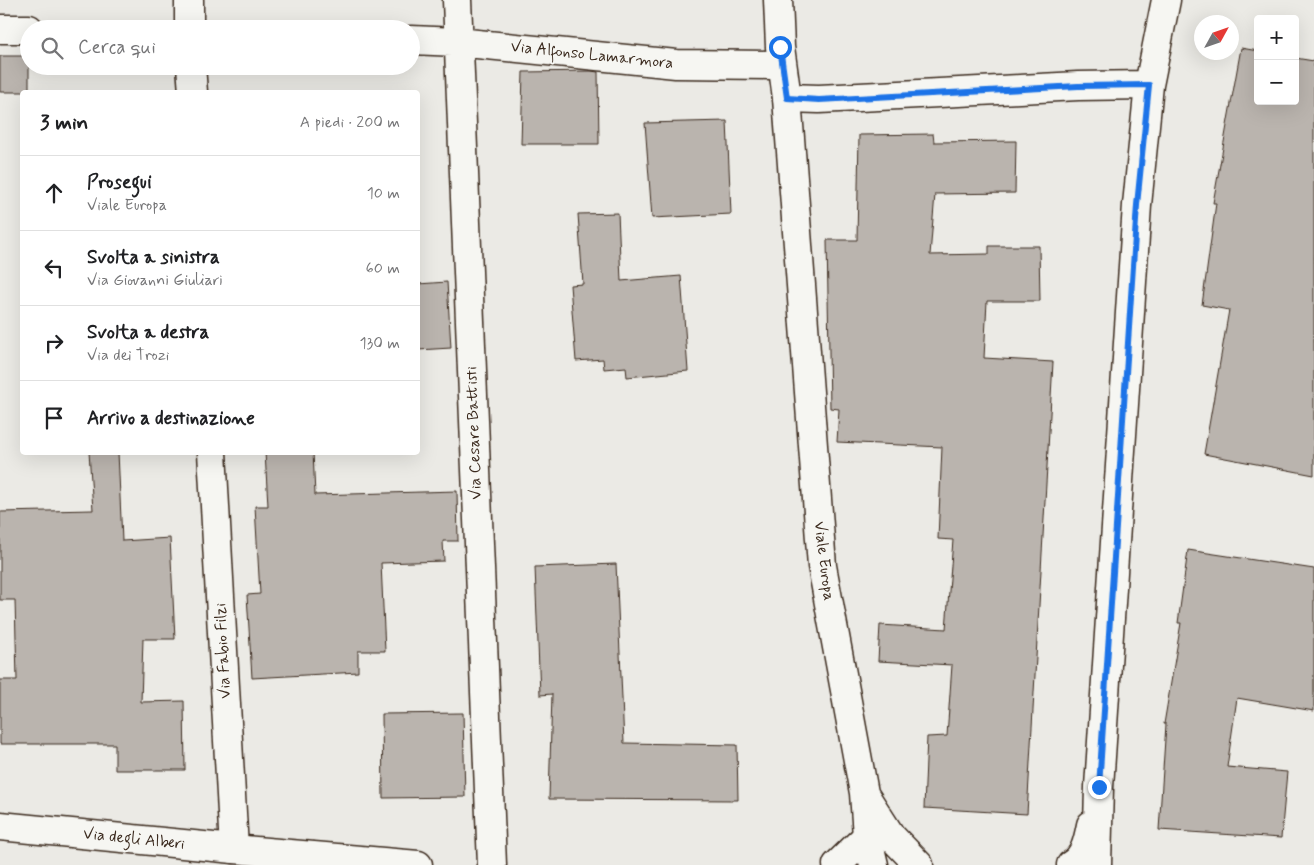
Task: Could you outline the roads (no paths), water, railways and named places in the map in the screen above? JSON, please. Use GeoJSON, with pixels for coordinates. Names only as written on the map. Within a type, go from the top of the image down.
{"type":"FeatureCollection","features":[{"type":"Feature","properties":{"kind":"street"},"geometry":{"type":"LineString","coordinates":[[189,0],[189,20]]}},
{"type":"Feature","properties":{"kind":"street","name":"Via Cesare Battisti"},"geometry":{"type":"LineString","coordinates":[[456,0],[492,865]]}},
{"type":"Feature","properties":{"kind":"street","name":"Viale Europa"},"geometry":{"type":"LineString","coordinates":[[770,0],[772,65],[804,325]]}},
{"type":"Feature","properties":{"kind":"street","name":"Viale Europa"},"geometry":{"type":"LineString","coordinates":[[778,0],[780,47],[787,98],[822,566],[864,794],[867,836],[874,865]]}},
{"type":"Feature","properties":{"kind":"street"},"geometry":{"type":"LineString","coordinates":[[1097,865],[1099,787],[1137,205],[1149,85],[1166,0]]}},
{"type":"Feature","properties":{"kind":"street"},"geometry":{"type":"LineString","coordinates":[[0,29],[20,29]]}},
{"type":"Feature","properties":{"kind":"street","name":"Via Alfonso Lamarmora"},"geometry":{"type":"LineString","coordinates":[[420,40],[457,42],[676,64],[772,65]]}},
{"type":"Feature","properties":{"kind":"street"},"geometry":{"type":"LineString","coordinates":[[191,75],[192,90]]}},
{"type":"Feature","properties":{"kind":"street"},"geometry":{"type":"LineString","coordinates":[[787,98],[819,100],[1078,86],[1149,85]]}},
{"type":"Feature","properties":{"kind":"street","name":"Via Fabio Filzi"},"geometry":{"type":"LineString","coordinates":[[212,455],[234,849]]}},
{"type":"Feature","properties":{"kind":"street"},"geometry":{"type":"LineString","coordinates":[[1070,865],[1076,862],[1087,846],[1099,787]]}},
{"type":"Feature","properties":{"kind":"street","name":"Viale Europa"},"geometry":{"type":"LineString","coordinates":[[864,794],[891,836],[919,865]]}},
{"type":"Feature","properties":{"kind":"street","name":"Via degli Alberi"},"geometry":{"type":"LineString","coordinates":[[0,826],[418,865]]}},
{"type":"Feature","properties":{"kind":"street"},"geometry":{"type":"LineString","coordinates":[[838,865],[867,836]]}}]}
